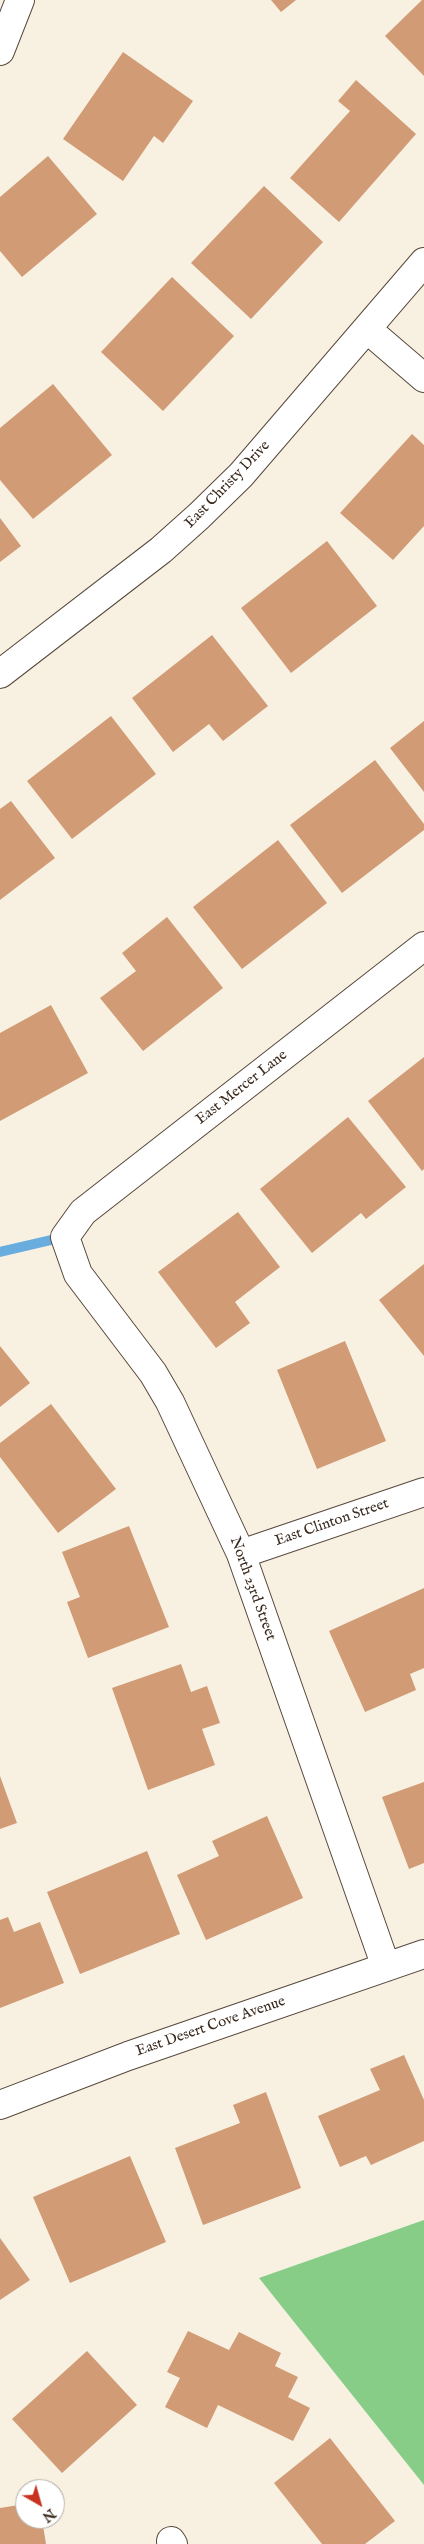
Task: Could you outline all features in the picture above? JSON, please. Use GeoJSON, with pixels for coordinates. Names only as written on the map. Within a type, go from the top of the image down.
{"type":"FeatureCollection","features":[{"type":"Feature","properties":{"kind":"street"},"geometry":{"type":"LineString","coordinates":[[0,51],[20,0]]}},
{"type":"Feature","properties":{"kind":"street","name":"East Christy Drive"},"geometry":{"type":"LineString","coordinates":[[0,674],[161,550],[199,516],[241,475],[424,262]]}},
{"type":"Feature","properties":{"kind":"street"},"geometry":{"type":"LineString","coordinates":[[367,329],[424,378]]}},
{"type":"Feature","properties":{"kind":"street","name":"East Mercer Lane"},"geometry":{"type":"LineString","coordinates":[[66,1237],[83,1212],[424,946]]}},
{"type":"Feature","properties":{"kind":"street","name":"North 23rd Street"},"geometry":{"type":"LineString","coordinates":[[66,1237],[78,1274],[154,1373],[170,1402],[241,1554],[386,1967]]}},
{"type":"Feature","properties":{"kind":"street","name":"East Clinton Street"},"geometry":{"type":"LineString","coordinates":[[241,1554],[424,1492]]}},
{"type":"Feature","properties":{"kind":"street","name":"East Desert Cove Avenue"},"geometry":{"type":"LineString","coordinates":[[0,2105],[128,2056],[424,1954]]}},
{"type":"Feature","properties":{"kind":"green space"},"geometry":{"type":"Polygon","coordinates":[[[424,2220],[424,2485],[259,2278],[424,2220]]]}},
{"type":"Feature","properties":{"kind":"building"},"geometry":{"type":"Polygon","coordinates":[[[271,0],[296,0],[281,12],[271,0]]]}},
{"type":"Feature","properties":{"kind":"building"},"geometry":{"type":"Polygon","coordinates":[[[424,0],[424,76],[385,36],[424,0]]]}},
{"type":"Feature","properties":{"kind":"building"},"geometry":{"type":"Polygon","coordinates":[[[123,52],[193,101],[163,143],[154,136],[123,181],[63,139],[123,52]]]}},
{"type":"Feature","properties":{"kind":"building"},"geometry":{"type":"Polygon","coordinates":[[[356,80],[416,134],[339,222],[290,178],[350,111],[338,101],[356,80]]]}},
{"type":"Feature","properties":{"kind":"building"},"geometry":{"type":"Polygon","coordinates":[[[48,156],[97,214],[22,277],[0,251],[0,197],[48,156]]]}},
{"type":"Feature","properties":{"kind":"building"},"geometry":{"type":"Polygon","coordinates":[[[264,186],[323,242],[251,319],[191,263],[264,186]]]}},
{"type":"Feature","properties":{"kind":"building"},"geometry":{"type":"Polygon","coordinates":[[[172,277],[234,336],[163,411],[101,352],[172,277]]]}},
{"type":"Feature","properties":{"kind":"building"},"geometry":{"type":"Polygon","coordinates":[[[53,384],[112,455],[33,519],[0,480],[0,428],[53,384]]]}},
{"type":"Feature","properties":{"kind":"building"},"geometry":{"type":"Polygon","coordinates":[[[412,434],[424,445],[424,526],[393,560],[340,513],[412,434]]]}},
{"type":"Feature","properties":{"kind":"building"},"geometry":{"type":"Polygon","coordinates":[[[0,518],[21,546],[0,562],[0,518]]]}},
{"type":"Feature","properties":{"kind":"building"},"geometry":{"type":"Polygon","coordinates":[[[327,541],[377,606],[291,673],[241,608],[327,541]]]}},
{"type":"Feature","properties":{"kind":"building"},"geometry":{"type":"Polygon","coordinates":[[[212,635],[268,706],[223,741],[209,724],[173,752],[132,698],[212,635]]]}},
{"type":"Feature","properties":{"kind":"building"},"geometry":{"type":"Polygon","coordinates":[[[111,716],[156,774],[72,839],[27,781],[111,716]]]}},
{"type":"Feature","properties":{"kind":"building"},"geometry":{"type":"Polygon","coordinates":[[[424,721],[424,792],[390,748],[424,721]]]}},
{"type":"Feature","properties":{"kind":"building"},"geometry":{"type":"Polygon","coordinates":[[[375,760],[424,824],[424,830],[342,893],[290,825],[375,760]]]}},
{"type":"Feature","properties":{"kind":"building"},"geometry":{"type":"Polygon","coordinates":[[[11,801],[55,858],[0,900],[0,809],[11,801]]]}},
{"type":"Feature","properties":{"kind":"building"},"geometry":{"type":"Polygon","coordinates":[[[278,840],[327,903],[242,969],[193,907],[278,840]]]}},
{"type":"Feature","properties":{"kind":"building"},"geometry":{"type":"Polygon","coordinates":[[[167,917],[223,988],[143,1051],[100,998],[136,971],[122,953],[167,917]]]}},
{"type":"Feature","properties":{"kind":"building"},"geometry":{"type":"Polygon","coordinates":[[[51,1005],[88,1073],[0,1121],[0,1033],[51,1005]]]}},
{"type":"Feature","properties":{"kind":"building"},"geometry":{"type":"Polygon","coordinates":[[[424,1057],[424,1169],[422,1171],[368,1101],[424,1057]]]}},
{"type":"Feature","properties":{"kind":"building"},"geometry":{"type":"Polygon","coordinates":[[[348,1117],[406,1187],[366,1219],[361,1213],[312,1253],[260,1189],[348,1117]]]}},
{"type":"Feature","properties":{"kind":"building"},"geometry":{"type":"Polygon","coordinates":[[[238,1212],[280,1267],[235,1302],[250,1323],[216,1348],[158,1272],[238,1212]]]}},
{"type":"Feature","properties":{"kind":"building"},"geometry":{"type":"Polygon","coordinates":[[[424,1264],[424,1356],[379,1300],[424,1264]]]}},
{"type":"Feature","properties":{"kind":"building"},"geometry":{"type":"Polygon","coordinates":[[[345,1341],[386,1441],[317,1469],[277,1370],[345,1341]]]}},
{"type":"Feature","properties":{"kind":"building"},"geometry":{"type":"Polygon","coordinates":[[[0,1346],[30,1383],[0,1407],[0,1346]]]}},
{"type":"Feature","properties":{"kind":"building"},"geometry":{"type":"Polygon","coordinates":[[[51,1404],[116,1489],[58,1533],[0,1457],[0,1443],[51,1404]]]}},
{"type":"Feature","properties":{"kind":"building"},"geometry":{"type":"Polygon","coordinates":[[[129,1526],[169,1627],[88,1658],[67,1602],[80,1597],[62,1552],[129,1526]]]}},
{"type":"Feature","properties":{"kind":"building"},"geometry":{"type":"Polygon","coordinates":[[[424,1588],[424,1668],[410,1674],[416,1690],[365,1712],[329,1631],[424,1588]]]}},
{"type":"Feature","properties":{"kind":"building"},"geometry":{"type":"Polygon","coordinates":[[[181,1664],[191,1692],[207,1686],[220,1723],[202,1729],[215,1765],[148,1790],[112,1688],[181,1664]]]}},
{"type":"Feature","properties":{"kind":"building"},"geometry":{"type":"Polygon","coordinates":[[[0,1776],[17,1823],[0,1829],[0,1776]]]}},
{"type":"Feature","properties":{"kind":"building"},"geometry":{"type":"Polygon","coordinates":[[[424,1782],[424,1863],[409,1869],[382,1797],[424,1782]]]}},
{"type":"Feature","properties":{"kind":"building"},"geometry":{"type":"Polygon","coordinates":[[[267,1816],[303,1898],[206,1940],[177,1875],[219,1856],[212,1841],[267,1816]]]}},
{"type":"Feature","properties":{"kind":"building"},"geometry":{"type":"Polygon","coordinates":[[[147,1851],[180,1934],[80,1974],[47,1892],[147,1851]]]}},
{"type":"Feature","properties":{"kind":"building"},"geometry":{"type":"Polygon","coordinates":[[[8,1917],[14,1932],[40,1922],[64,1983],[0,2008],[0,1920],[8,1917]]]}},
{"type":"Feature","properties":{"kind":"building"},"geometry":{"type":"Polygon","coordinates":[[[404,2055],[424,2100],[424,2141],[371,2165],[366,2156],[340,2167],[318,2116],[380,2090],[370,2069],[404,2055]]]}},
{"type":"Feature","properties":{"kind":"building"},"geometry":{"type":"Polygon","coordinates":[[[266,2092],[301,2188],[203,2225],[175,2148],[240,2123],[233,2105],[266,2092]]]}},
{"type":"Feature","properties":{"kind":"building"},"geometry":{"type":"Polygon","coordinates":[[[130,2156],[166,2242],[70,2283],[33,2197],[130,2156]]]}},
{"type":"Feature","properties":{"kind":"building"},"geometry":{"type":"Polygon","coordinates":[[[0,2238],[30,2280],[0,2300],[0,2238]]]}},
{"type":"Feature","properties":{"kind":"building"},"geometry":{"type":"Polygon","coordinates":[[[188,2331],[229,2350],[239,2332],[281,2353],[275,2366],[298,2377],[288,2397],[310,2408],[293,2441],[218,2405],[207,2428],[165,2407],[180,2378],[167,2372],[188,2331]]]}},
{"type":"Feature","properties":{"kind":"building"},"geometry":{"type":"Polygon","coordinates":[[[87,2351],[137,2405],[62,2473],[12,2419],[87,2351]]]}},
{"type":"Feature","properties":{"kind":"building"},"geometry":{"type":"Polygon","coordinates":[[[330,2438],[395,2521],[365,2544],[322,2544],[274,2483],[330,2438]]]}},
{"type":"Feature","properties":{"kind":"building"},"geometry":{"type":"Polygon","coordinates":[[[15,2506],[15,2529],[44,2529],[46,2544],[0,2544],[0,2508],[15,2506]]]}},
{"type":"Feature","properties":{"kind":"waterway"},"geometry":{"type":"LineString","coordinates":[[0,1252],[64,1237]]}}]}
